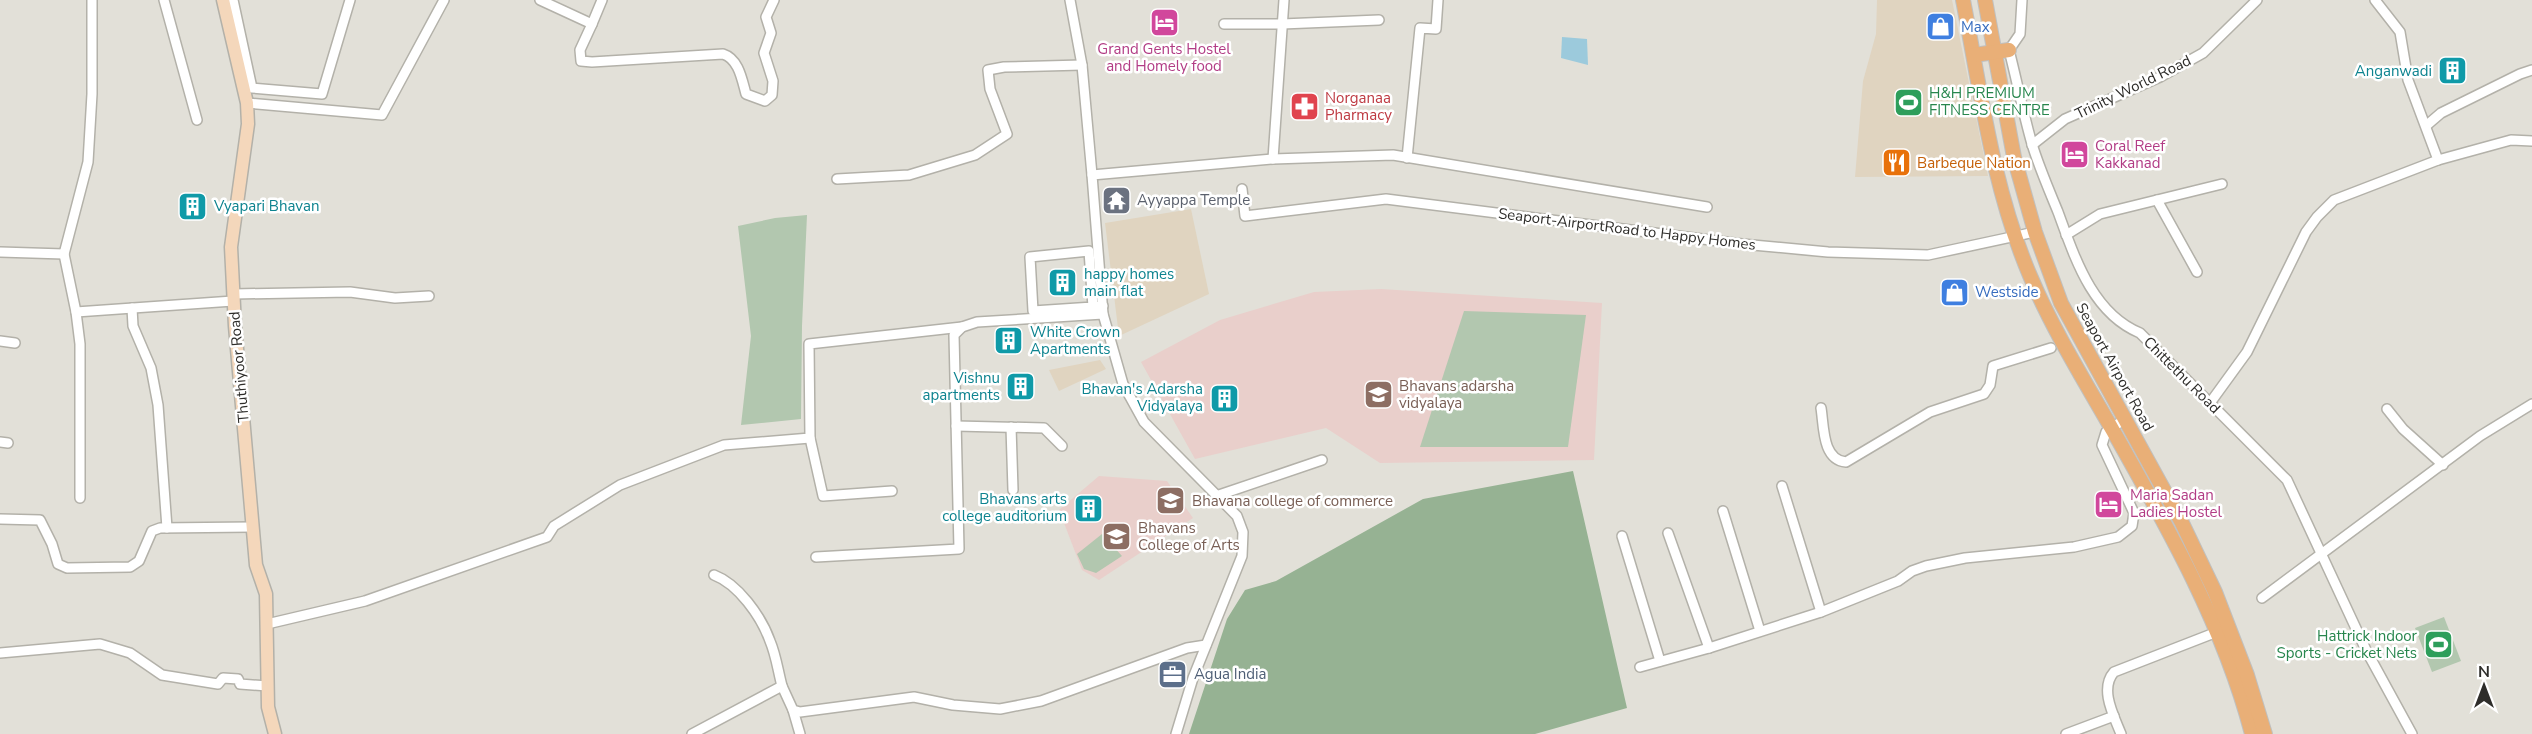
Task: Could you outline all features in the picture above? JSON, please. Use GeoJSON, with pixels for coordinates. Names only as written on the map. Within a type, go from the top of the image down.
{"type":"FeatureCollection","features":[{"type":"Feature","properties":{"kind":"main road","name":"Thuthiyoor Road"},"geometry":{"type":"LineString","coordinates":[[223,0],[247,103],[248,124],[231,247],[233,298],[256,565],[266,594],[268,707],[275,734]]}},
{"type":"Feature","properties":{"kind":"main road"},"geometry":{"type":"LineString","coordinates":[[1963,0],[1994,164],[2015,238],[2031,278],[2066,348],[2223,630],[2252,734]]}},
{"type":"Feature","properties":{"kind":"main road","name":"Seaport Airport Road"},"geometry":{"type":"LineString","coordinates":[[1985,0],[2011,147],[2035,232],[2061,303],[2182,524],[2215,592],[2223,630],[2265,734]]}},
{"type":"Feature","properties":{"kind":"main road"},"geometry":{"type":"LineString","coordinates":[[1974,55],[2009,51]]}},
{"type":"Feature","properties":{"kind":"street"},"geometry":{"type":"LineString","coordinates":[[80,498],[81,378],[76,312],[64,254],[88,162],[92,94],[92,0]]}},
{"type":"Feature","properties":{"kind":"street"},"geometry":{"type":"LineString","coordinates":[[164,0],[197,120]]}},
{"type":"Feature","properties":{"kind":"street"},"geometry":{"type":"LineString","coordinates":[[233,0],[252,88],[322,94],[350,0]]}},
{"type":"Feature","properties":{"kind":"street"},"geometry":{"type":"LineString","coordinates":[[247,103],[382,115],[444,0]]}},
{"type":"Feature","properties":{"kind":"street"},"geometry":{"type":"LineString","coordinates":[[540,0],[592,24]]}},
{"type":"Feature","properties":{"kind":"street"},"geometry":{"type":"LineString","coordinates":[[602,0],[580,50],[581,61],[592,63],[723,54],[730,56],[737,66],[746,94],[765,101],[772,95],[772,81],[764,53],[771,33],[766,17],[774,0]]}},
{"type":"Feature","properties":{"kind":"street"},"geometry":{"type":"LineString","coordinates":[[1070,0],[1082,65],[1092,175],[1099,308]]}},
{"type":"Feature","properties":{"kind":"street"},"geometry":{"type":"LineString","coordinates":[[1273,159],[1284,0]]}},
{"type":"Feature","properties":{"kind":"street"},"geometry":{"type":"LineString","coordinates":[[1407,158],[1420,28],[1436,29],[1438,0]]}},
{"type":"Feature","properties":{"kind":"street"},"geometry":{"type":"LineString","coordinates":[[2009,51],[2020,34],[2022,0]]}},
{"type":"Feature","properties":{"kind":"street","name":"Trinity World Road"},"geometry":{"type":"LineString","coordinates":[[2032,145],[2065,119],[2150,82],[2203,53],[2257,0]]}},
{"type":"Feature","properties":{"kind":"street"},"geometry":{"type":"LineString","coordinates":[[2375,0],[2400,32],[2409,80],[2438,160]]}},
{"type":"Feature","properties":{"kind":"street"},"geometry":{"type":"LineString","coordinates":[[1224,24],[1379,20]]}},
{"type":"Feature","properties":{"kind":"street","name":"Chittethu Road"},"geometry":{"type":"LineString","coordinates":[[2009,51],[2032,145],[2066,235],[2092,290],[2112,315],[2125,327],[2140,333],[2287,480],[2366,650],[2412,734]]}},
{"type":"Feature","properties":{"kind":"street"},"geometry":{"type":"LineString","coordinates":[[837,179],[909,175],[975,155],[1007,134],[990,89],[988,70],[1004,67],[1082,65]]}},
{"type":"Feature","properties":{"kind":"street"},"geometry":{"type":"LineString","coordinates":[[2427,125],[2441,113],[2532,70]]}},
{"type":"Feature","properties":{"kind":"street"},"geometry":{"type":"LineString","coordinates":[[2210,403],[2247,352],[2306,232],[2334,200],[2438,160],[2511,140],[2532,141]]}},
{"type":"Feature","properties":{"kind":"street"},"geometry":{"type":"LineString","coordinates":[[1092,175],[1273,159],[1393,155],[1707,207]]}},
{"type":"Feature","properties":{"kind":"street"},"geometry":{"type":"LineString","coordinates":[[2066,235],[2100,214],[2222,184]]}},
{"type":"Feature","properties":{"kind":"street","name":"Seaport-AirportRoad to Happy Homes"},"geometry":{"type":"LineString","coordinates":[[1242,189],[1245,216],[1386,199],[1742,244],[1828,252],[1928,255],[2035,232]]}},
{"type":"Feature","properties":{"kind":"street"},"geometry":{"type":"LineString","coordinates":[[2157,200],[2197,272]]}},
{"type":"Feature","properties":{"kind":"street"},"geometry":{"type":"LineString","coordinates":[[1099,308],[1033,311],[1030,257],[1089,251],[1099,308],[1123,384],[1144,422],[1237,516],[1243,532],[1242,556],[1206,645],[1176,734]]}},
{"type":"Feature","properties":{"kind":"street"},"geometry":{"type":"LineString","coordinates":[[0,252],[64,254]]}},
{"type":"Feature","properties":{"kind":"street"},"geometry":{"type":"LineString","coordinates":[[76,312],[233,298],[350,292],[395,298],[429,296]]}},
{"type":"Feature","properties":{"kind":"street"},"geometry":{"type":"LineString","coordinates":[[132,308],[134,326],[151,368],[158,405],[167,528]]}},
{"type":"Feature","properties":{"kind":"street"},"geometry":{"type":"LineString","coordinates":[[892,491],[823,496],[810,438],[809,344],[962,327],[977,322],[1099,308]]}},
{"type":"Feature","properties":{"kind":"street"},"geometry":{"type":"LineString","coordinates":[[816,557],[959,549],[954,334],[962,327]]}},
{"type":"Feature","properties":{"kind":"street"},"geometry":{"type":"LineString","coordinates":[[0,341],[15,343]]}},
{"type":"Feature","properties":{"kind":"street"},"geometry":{"type":"LineString","coordinates":[[1821,408],[1828,449],[1832,457],[1846,462],[1930,412],[1984,394],[1990,386],[1993,366],[2051,348]]}},
{"type":"Feature","properties":{"kind":"street"},"geometry":{"type":"LineString","coordinates":[[2262,598],[2480,436],[2532,404]]}},
{"type":"Feature","properties":{"kind":"street"},"geometry":{"type":"LineString","coordinates":[[2387,409],[2403,429],[2442,465]]}},
{"type":"Feature","properties":{"kind":"street"},"geometry":{"type":"LineString","coordinates":[[1640,667],[1709,648],[1821,612],[1898,581],[1912,571],[1943,562],[2074,548],[2118,537],[2132,526],[2134,513],[2102,445],[2106,432],[2125,419]]}},
{"type":"Feature","properties":{"kind":"street"},"geometry":{"type":"LineString","coordinates":[[956,426],[1044,428],[1062,446]]}},
{"type":"Feature","properties":{"kind":"street"},"geometry":{"type":"LineString","coordinates":[[1011,427],[1012,490]]}},
{"type":"Feature","properties":{"kind":"street"},"geometry":{"type":"LineString","coordinates":[[267,624],[365,602],[547,537],[554,526],[620,485],[724,445],[810,438]]}},
{"type":"Feature","properties":{"kind":"street"},"geometry":{"type":"LineString","coordinates":[[1216,496],[1322,460]]}},
{"type":"Feature","properties":{"kind":"street"},"geometry":{"type":"LineString","coordinates":[[1782,486],[1821,612]]}},
{"type":"Feature","properties":{"kind":"street"},"geometry":{"type":"LineString","coordinates":[[1723,511],[1761,631]]}},
{"type":"Feature","properties":{"kind":"street"},"geometry":{"type":"LineString","coordinates":[[0,519],[40,520],[58,564],[67,568],[130,567],[139,561],[152,531],[167,528],[252,526]]}},
{"type":"Feature","properties":{"kind":"street"},"geometry":{"type":"LineString","coordinates":[[1668,533],[1709,648]]}},
{"type":"Feature","properties":{"kind":"street"},"geometry":{"type":"LineString","coordinates":[[1622,536],[1660,661]]}},
{"type":"Feature","properties":{"kind":"street"},"geometry":{"type":"LineString","coordinates":[[714,575],[726,579],[760,621],[771,643],[782,686],[793,710],[800,734]]}},
{"type":"Feature","properties":{"kind":"street"},"geometry":{"type":"LineString","coordinates":[[2121,734],[2108,691],[2108,679],[2114,672],[2223,630]]}},
{"type":"Feature","properties":{"kind":"street"},"geometry":{"type":"LineString","coordinates":[[0,653],[100,644],[130,654],[162,675],[218,684],[223,678],[238,679],[240,684],[268,686]]}},
{"type":"Feature","properties":{"kind":"street"},"geometry":{"type":"LineString","coordinates":[[793,710],[812,711],[914,697],[969,707],[1000,709],[1041,701],[1187,648],[1206,645]]}},
{"type":"Feature","properties":{"kind":"street"},"geometry":{"type":"LineString","coordinates":[[692,734],[782,686]]}},
{"type":"Feature","properties":{"kind":"street"},"geometry":{"type":"LineString","coordinates":[[2066,734],[2114,716]]}},
{"type":"Feature","properties":{"kind":"shaded area"},"geometry":{"type":"Polygon","coordinates":[[[1877,0],[1952,0],[1988,176],[1855,177],[1863,81],[1876,34],[1877,0]]]}},
{"type":"Feature","properties":{"kind":"shaded area"},"geometry":{"type":"Polygon","coordinates":[[[1191,209],[1209,294],[1119,336],[1105,223],[1191,209]]]}},
{"type":"Feature","properties":{"kind":"shaded area","name":"Bhavans adarsha vidyalaya"},"geometry":{"type":"Polygon","coordinates":[[[1381,289],[1602,303],[1594,460],[1380,463],[1326,428],[1195,459],[1141,362],[1220,320],[1314,292],[1381,289]]]}},
{"type":"Feature","properties":{"kind":"shaded area"},"geometry":{"type":"Polygon","coordinates":[[[1100,360],[1106,369],[1059,391],[1049,370],[1100,360]]]}},
{"type":"Feature","properties":{"kind":"shaded area","name":"Bhavans College of Arts"},"geometry":{"type":"Polygon","coordinates":[[[1099,476],[1167,481],[1193,518],[1099,580],[1082,570],[1059,510],[1099,476]]]}},
{"type":"Feature","properties":{"kind":"green space"},"geometry":{"type":"Polygon","coordinates":[[[807,215],[801,419],[741,425],[751,336],[738,226],[775,218],[807,215]]]}},
{"type":"Feature","properties":{"kind":"green space"},"geometry":{"type":"Polygon","coordinates":[[[1464,311],[1586,315],[1568,447],[1420,447],[1464,311]]]}},
{"type":"Feature","properties":{"kind":"green space"},"geometry":{"type":"Polygon","coordinates":[[[1573,471],[1627,708],[1535,734],[1189,734],[1227,619],[1245,590],[1276,581],[1423,499],[1573,471]]]}},
{"type":"Feature","properties":{"kind":"green space"},"geometry":{"type":"Polygon","coordinates":[[[1102,534],[1122,556],[1096,573],[1084,569],[1077,554],[1102,534]]]}},
{"type":"Feature","properties":{"kind":"green space","name":"Hattrick Indoor Sports - Cricket Nets"},"geometry":{"type":"Polygon","coordinates":[[[2444,617],[2461,661],[2432,672],[2415,628],[2444,617]]]}},
{"type":"Feature","properties":{"kind":"water"},"geometry":{"type":"Polygon","coordinates":[[[1562,37],[1587,39],[1588,65],[1561,58],[1562,37]]]}},
{"type":"Feature","properties":{"kind":"place","name":"Grand Gents Hostel and Homely food"},"geometry":{"type":"Point","coordinates":[1164,22]}},
{"type":"Feature","properties":{"kind":"place","name":"Max"},"geometry":{"type":"Point","coordinates":[1940,27]}},
{"type":"Feature","properties":{"kind":"place","name":"Anganwadi"},"geometry":{"type":"Point","coordinates":[2453,71]}},
{"type":"Feature","properties":{"kind":"place","name":"H&H PREMIUM FITNESS CENTRE"},"geometry":{"type":"Point","coordinates":[1908,102]}},
{"type":"Feature","properties":{"kind":"place","name":"Norganaa Pharmacy"},"geometry":{"type":"Point","coordinates":[1304,107]}},
{"type":"Feature","properties":{"kind":"place","name":"Coral Reef Kakkanad"},"geometry":{"type":"Point","coordinates":[2074,155]}},
{"type":"Feature","properties":{"kind":"place","name":"Barbeque Nation"},"geometry":{"type":"Point","coordinates":[1896,163]}},
{"type":"Feature","properties":{"kind":"place","name":"Ayyappa Temple"},"geometry":{"type":"Point","coordinates":[1116,200]}},
{"type":"Feature","properties":{"kind":"place","name":"Vyapari Bhavan"},"geometry":{"type":"Point","coordinates":[193,206]}},
{"type":"Feature","properties":{"kind":"place","name":"happy homes main flat"},"geometry":{"type":"Point","coordinates":[1063,283]}},
{"type":"Feature","properties":{"kind":"place","name":"Westside"},"geometry":{"type":"Point","coordinates":[1954,292]}},
{"type":"Feature","properties":{"kind":"place","name":"White Crown Apartments"},"geometry":{"type":"Point","coordinates":[1009,341]}},
{"type":"Feature","properties":{"kind":"place","name":"Vishnu apartments"},"geometry":{"type":"Point","coordinates":[1021,387]}},
{"type":"Feature","properties":{"kind":"place","name":"Bhavans adarsha vidyalaya"},"geometry":{"type":"Point","coordinates":[1378,395]}},
{"type":"Feature","properties":{"kind":"place","name":"Bhavan's Adarsha Vidyalaya"},"geometry":{"type":"Point","coordinates":[1224,398]}},
{"type":"Feature","properties":{"kind":"place","name":"Bhavana college of commerce"},"geometry":{"type":"Point","coordinates":[1171,501]}},
{"type":"Feature","properties":{"kind":"place","name":"Maria Sadan Ladies Hostel"},"geometry":{"type":"Point","coordinates":[2109,504]}},
{"type":"Feature","properties":{"kind":"place","name":"Bhavans arts college auditorium"},"geometry":{"type":"Point","coordinates":[1088,508]}},
{"type":"Feature","properties":{"kind":"place","name":"Bhavans College of Arts"},"geometry":{"type":"Point","coordinates":[1117,537]}},
{"type":"Feature","properties":{"kind":"place","name":"Hattrick Indoor Sports - Cricket Nets"},"geometry":{"type":"Point","coordinates":[2438,645]}},
{"type":"Feature","properties":{"kind":"place","name":"Agua India"},"geometry":{"type":"Point","coordinates":[1173,674]}}]}
